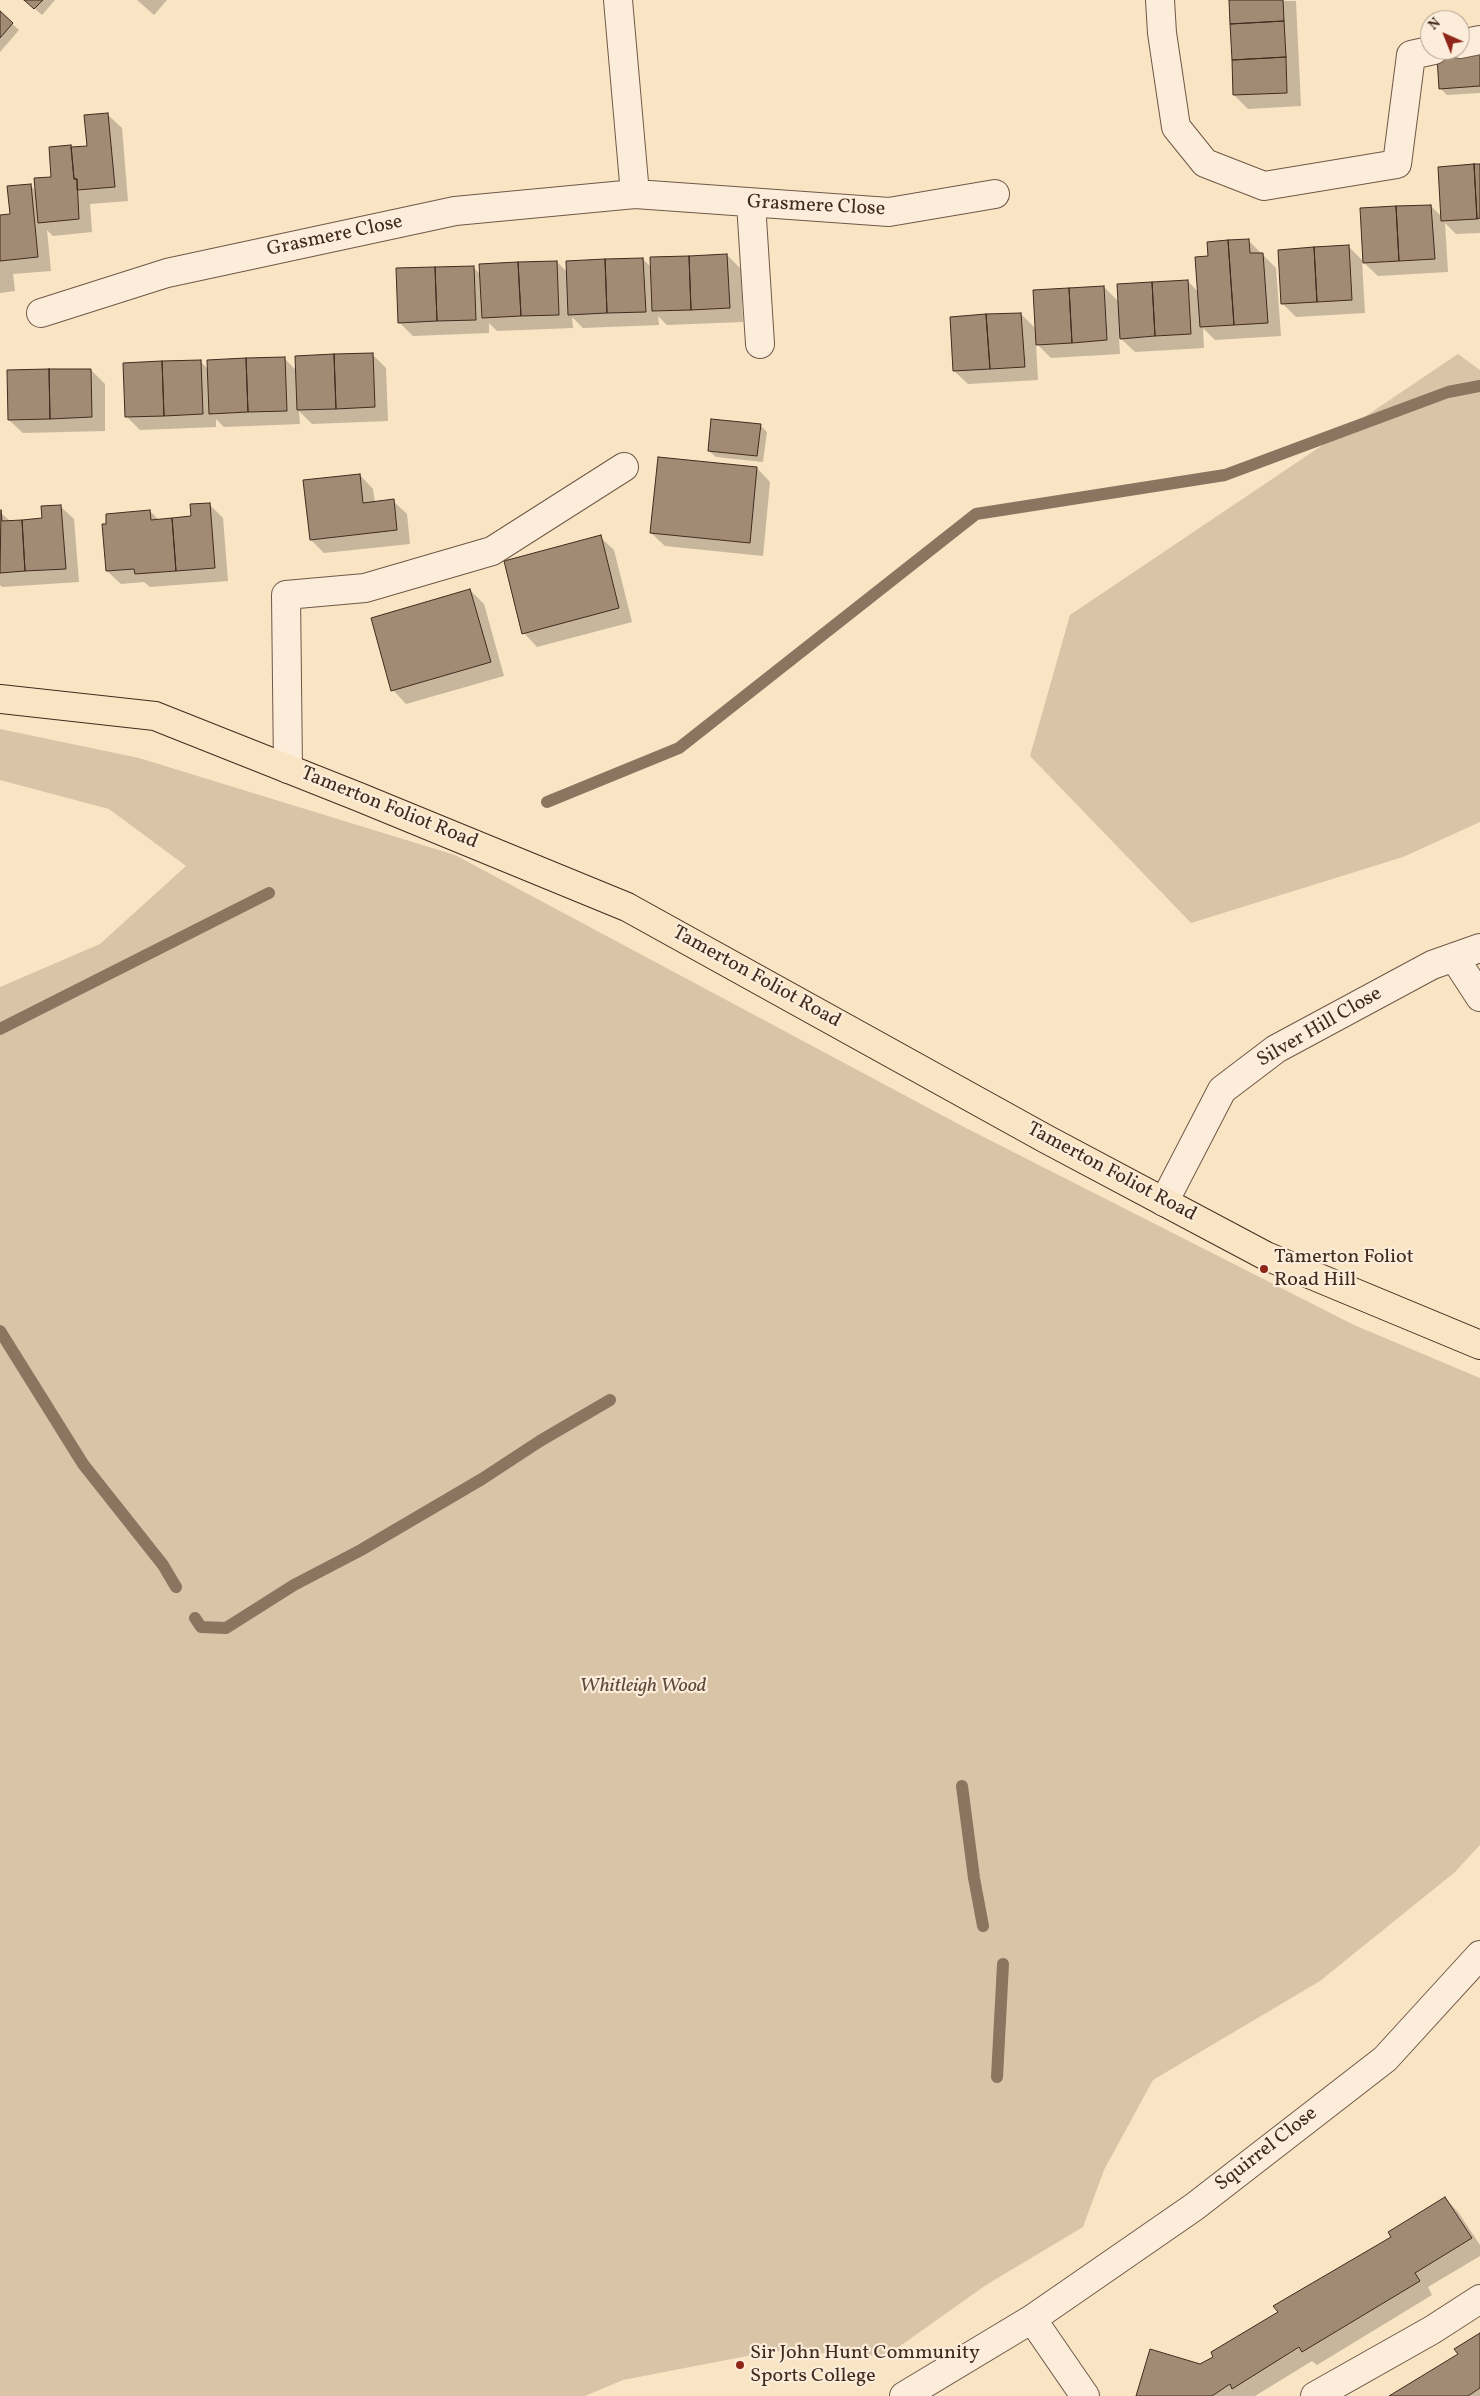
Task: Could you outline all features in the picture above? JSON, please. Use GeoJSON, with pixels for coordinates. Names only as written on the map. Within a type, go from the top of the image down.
{"type":"FeatureCollection","features":[{"type":"Feature","properties":{"kind":"main road","name":"Tamerton Foliot Road"},"geometry":{"type":"LineString","coordinates":[[0,699],[155,716],[627,906],[1046,1139],[1266,1256],[1480,1345]]}},
{"type":"Feature","properties":{"kind":"street"},"geometry":{"type":"LineString","coordinates":[[618,0],[635,194]]}},
{"type":"Feature","properties":{"kind":"street"},"geometry":{"type":"LineString","coordinates":[[1160,0],[1176,127],[1205,163],[1264,186],[1397,164],[1412,55],[1420,53]]}},
{"type":"Feature","properties":{"kind":"street","name":"Grasmere Close"},"geometry":{"type":"LineString","coordinates":[[41,313],[167,273],[455,211],[635,194],[889,212],[994,194]]}},
{"type":"Feature","properties":{"kind":"street"},"geometry":{"type":"LineString","coordinates":[[751,203],[760,344]]}},
{"type":"Feature","properties":{"kind":"street"},"geometry":{"type":"LineString","coordinates":[[288,769],[286,595],[365,588],[492,551],[624,467]]}},
{"type":"Feature","properties":{"kind":"street","name":"Silver Hill Close"},"geometry":{"type":"LineString","coordinates":[[1164,1202],[1222,1090],[1276,1049],[1432,965],[1480,948]]}},
{"type":"Feature","properties":{"kind":"street"},"geometry":{"type":"LineString","coordinates":[[1454,957],[1480,997]]}},
{"type":"Feature","properties":{"kind":"street","name":"Squirrel Close"},"geometry":{"type":"LineString","coordinates":[[904,2396],[1032,2319],[1194,2207],[1385,2059],[1480,1955]]}},
{"type":"Feature","properties":{"kind":"street"},"geometry":{"type":"LineString","coordinates":[[1315,2396],[1432,2330],[1480,2299]]}},
{"type":"Feature","properties":{"kind":"street"},"geometry":{"type":"LineString","coordinates":[[1032,2319],[1085,2396]]}},
{"type":"Feature","properties":{"kind":"green space"},"geometry":{"type":"Polygon","coordinates":[[[1458,354],[1480,370],[1480,822],[1403,857],[1191,923],[1030,756],[1070,615],[1458,354]]]}},
{"type":"Feature","properties":{"kind":"green space","name":"Whitleigh Wood"},"geometry":{"type":"Polygon","coordinates":[[[0,729],[139,758],[455,855],[964,1127],[1354,1325],[1480,1378],[1480,1845],[1455,1872],[1320,1981],[1153,2080],[1104,2170],[1083,2227],[986,2285],[886,2356],[773,2351],[623,2380],[585,2396],[0,2396],[0,987],[100,944],[186,866],[109,809],[0,780],[0,729]]]}},
{"type":"Feature","properties":{"kind":"building"},"geometry":{"type":"Polygon","coordinates":[[[24,0],[43,0],[34,9],[24,0]]]}},
{"type":"Feature","properties":{"kind":"building"},"geometry":{"type":"Polygon","coordinates":[[[1229,0],[1283,0],[1284,21],[1230,24],[1229,0]]]}},
{"type":"Feature","properties":{"kind":"building"},"geometry":{"type":"Polygon","coordinates":[[[0,11],[13,23],[0,38],[0,11]]]}},
{"type":"Feature","properties":{"kind":"building"},"geometry":{"type":"Polygon","coordinates":[[[1284,21],[1286,57],[1232,60],[1230,24],[1284,21]]]}},
{"type":"Feature","properties":{"kind":"building"},"geometry":{"type":"Polygon","coordinates":[[[1480,54],[1480,86],[1439,89],[1437,60],[1470,60],[1470,55],[1480,54]]]}},
{"type":"Feature","properties":{"kind":"building"},"geometry":{"type":"Polygon","coordinates":[[[1286,57],[1287,93],[1233,95],[1232,60],[1286,57]]]}},
{"type":"Feature","properties":{"kind":"building"},"geometry":{"type":"Polygon","coordinates":[[[108,113],[115,187],[77,190],[77,179],[74,179],[71,147],[87,146],[84,115],[108,113]]]}},
{"type":"Feature","properties":{"kind":"building"},"geometry":{"type":"Polygon","coordinates":[[[71,145],[74,179],[77,179],[79,219],[38,223],[34,178],[51,177],[49,147],[71,145]]]}},
{"type":"Feature","properties":{"kind":"building"},"geometry":{"type":"Polygon","coordinates":[[[1474,164],[1477,219],[1441,221],[1438,167],[1474,164]]]}},
{"type":"Feature","properties":{"kind":"building"},"geometry":{"type":"Polygon","coordinates":[[[1474,164],[1480,164],[1480,218],[1477,219],[1474,164]]]}},
{"type":"Feature","properties":{"kind":"building"},"geometry":{"type":"Polygon","coordinates":[[[31,184],[38,257],[0,261],[0,215],[10,214],[7,186],[31,184]]]}},
{"type":"Feature","properties":{"kind":"building"},"geometry":{"type":"Polygon","coordinates":[[[1431,205],[1435,259],[1399,261],[1396,206],[1431,205]]]}},
{"type":"Feature","properties":{"kind":"building"},"geometry":{"type":"Polygon","coordinates":[[[1396,206],[1399,261],[1363,263],[1360,208],[1396,206]]]}},
{"type":"Feature","properties":{"kind":"building"},"geometry":{"type":"Polygon","coordinates":[[[1249,239],[1250,253],[1263,253],[1268,323],[1234,325],[1228,240],[1249,239]]]}},
{"type":"Feature","properties":{"kind":"building"},"geometry":{"type":"Polygon","coordinates":[[[1228,240],[1234,325],[1200,327],[1195,257],[1208,256],[1207,242],[1228,240]]]}},
{"type":"Feature","properties":{"kind":"building"},"geometry":{"type":"Polygon","coordinates":[[[1349,245],[1352,300],[1317,302],[1314,247],[1349,245]]]}},
{"type":"Feature","properties":{"kind":"building"},"geometry":{"type":"Polygon","coordinates":[[[1314,247],[1317,302],[1281,304],[1278,250],[1314,247]]]}},
{"type":"Feature","properties":{"kind":"building"},"geometry":{"type":"Polygon","coordinates":[[[727,254],[730,308],[691,310],[689,256],[727,254]]]}},
{"type":"Feature","properties":{"kind":"building"},"geometry":{"type":"Polygon","coordinates":[[[689,256],[691,310],[652,311],[650,257],[689,256]]]}},
{"type":"Feature","properties":{"kind":"building"},"geometry":{"type":"Polygon","coordinates":[[[643,258],[646,312],[607,313],[605,259],[643,258]]]}},
{"type":"Feature","properties":{"kind":"building"},"geometry":{"type":"Polygon","coordinates":[[[605,259],[607,313],[568,315],[566,261],[605,259]]]}},
{"type":"Feature","properties":{"kind":"building"},"geometry":{"type":"Polygon","coordinates":[[[557,261],[559,315],[521,316],[518,262],[557,261]]]}},
{"type":"Feature","properties":{"kind":"building"},"geometry":{"type":"Polygon","coordinates":[[[518,262],[521,316],[482,318],[479,264],[518,262]]]}},
{"type":"Feature","properties":{"kind":"building"},"geometry":{"type":"Polygon","coordinates":[[[474,266],[476,320],[437,321],[435,267],[474,266]]]}},
{"type":"Feature","properties":{"kind":"building"},"geometry":{"type":"Polygon","coordinates":[[[435,267],[437,321],[398,323],[396,268],[435,267]]]}},
{"type":"Feature","properties":{"kind":"building"},"geometry":{"type":"Polygon","coordinates":[[[1188,280],[1191,334],[1155,336],[1152,282],[1188,280]]]}},
{"type":"Feature","properties":{"kind":"building"},"geometry":{"type":"Polygon","coordinates":[[[1152,282],[1155,336],[1120,339],[1117,284],[1152,282]]]}},
{"type":"Feature","properties":{"kind":"building"},"geometry":{"type":"Polygon","coordinates":[[[1104,286],[1107,340],[1072,343],[1069,288],[1104,286]]]}},
{"type":"Feature","properties":{"kind":"building"},"geometry":{"type":"Polygon","coordinates":[[[1069,288],[1072,343],[1036,345],[1033,290],[1069,288]]]}},
{"type":"Feature","properties":{"kind":"building"},"geometry":{"type":"Polygon","coordinates":[[[1021,313],[1025,367],[990,369],[986,314],[1021,313]]]}},
{"type":"Feature","properties":{"kind":"building"},"geometry":{"type":"Polygon","coordinates":[[[986,314],[990,369],[953,371],[950,317],[986,314]]]}},
{"type":"Feature","properties":{"kind":"building"},"geometry":{"type":"Polygon","coordinates":[[[373,353],[375,407],[336,409],[334,354],[373,353]]]}},
{"type":"Feature","properties":{"kind":"building"},"geometry":{"type":"Polygon","coordinates":[[[334,354],[336,409],[297,410],[295,356],[334,354]]]}},
{"type":"Feature","properties":{"kind":"building"},"geometry":{"type":"Polygon","coordinates":[[[285,357],[287,411],[248,412],[246,358],[285,357]]]}},
{"type":"Feature","properties":{"kind":"building"},"geometry":{"type":"Polygon","coordinates":[[[246,358],[248,412],[209,414],[207,360],[246,358]]]}},
{"type":"Feature","properties":{"kind":"building"},"geometry":{"type":"Polygon","coordinates":[[[201,360],[203,414],[164,416],[162,361],[201,360]]]}},
{"type":"Feature","properties":{"kind":"building"},"geometry":{"type":"Polygon","coordinates":[[[162,361],[164,416],[125,417],[123,363],[162,361]]]}},
{"type":"Feature","properties":{"kind":"building"},"geometry":{"type":"Polygon","coordinates":[[[49,369],[91,369],[92,417],[50,419],[49,369]]]}},
{"type":"Feature","properties":{"kind":"building"},"geometry":{"type":"Polygon","coordinates":[[[49,369],[50,419],[8,420],[7,370],[49,369]]]}},
{"type":"Feature","properties":{"kind":"building"},"geometry":{"type":"Polygon","coordinates":[[[711,419],[761,424],[757,456],[708,451],[711,419]]]}},
{"type":"Feature","properties":{"kind":"building"},"geometry":{"type":"Polygon","coordinates":[[[658,457],[757,467],[750,543],[650,533],[658,457]]]}},
{"type":"Feature","properties":{"kind":"building"},"geometry":{"type":"Polygon","coordinates":[[[360,474],[363,503],[394,499],[397,530],[310,540],[303,480],[360,474]]]}},
{"type":"Feature","properties":{"kind":"building"},"geometry":{"type":"Polygon","coordinates":[[[210,503],[215,568],[176,571],[172,518],[191,516],[190,504],[210,503]]]}},
{"type":"Feature","properties":{"kind":"building"},"geometry":{"type":"Polygon","coordinates":[[[61,505],[66,569],[25,571],[22,520],[42,518],[41,506],[61,505]]]}},
{"type":"Feature","properties":{"kind":"building"},"geometry":{"type":"Polygon","coordinates":[[[1,510],[2,521],[22,520],[25,571],[0,573],[1,510]]]}},
{"type":"Feature","properties":{"kind":"building"},"geometry":{"type":"Polygon","coordinates":[[[150,510],[151,520],[172,518],[176,571],[135,574],[134,569],[106,571],[102,524],[106,524],[106,514],[150,510]]]}},
{"type":"Feature","properties":{"kind":"building"},"geometry":{"type":"Polygon","coordinates":[[[601,535],[619,608],[522,634],[504,561],[601,535]]]}},
{"type":"Feature","properties":{"kind":"building"},"geometry":{"type":"Polygon","coordinates":[[[470,589],[491,662],[391,691],[371,618],[470,589]]]}},
{"type":"Feature","properties":{"kind":"building"},"geometry":{"type":"Polygon","coordinates":[[[1445,2197],[1472,2238],[1415,2273],[1420,2281],[1302,2352],[1299,2347],[1232,2389],[1230,2384],[1212,2396],[1136,2396],[1150,2349],[1200,2364],[1213,2357],[1211,2352],[1278,2312],[1273,2306],[1391,2237],[1388,2232],[1445,2197]]]}},
{"type":"Feature","properties":{"kind":"building"},"geometry":{"type":"Polygon","coordinates":[[[1480,2333],[1480,2388],[1468,2396],[1389,2396],[1458,2354],[1454,2349],[1480,2333]]]}},
{"type":"Feature","properties":{"kind":"waterway"},"geometry":{"type":"LineString","coordinates":[[547,802],[679,748],[976,514],[1225,475],[1448,392],[1480,386]]}},
{"type":"Feature","properties":{"kind":"waterway"},"geometry":{"type":"LineString","coordinates":[[0,1029],[269,893]]}},
{"type":"Feature","properties":{"kind":"waterway"},"geometry":{"type":"LineString","coordinates":[[0,1331],[83,1464],[163,1565],[176,1587]]}},
{"type":"Feature","properties":{"kind":"waterway"},"geometry":{"type":"LineString","coordinates":[[195,1618],[201,1627],[226,1628],[294,1585],[361,1550],[482,1479],[540,1441],[610,1400]]}},
{"type":"Feature","properties":{"kind":"waterway"},"geometry":{"type":"LineString","coordinates":[[962,1786],[974,1878],[983,1926]]}},
{"type":"Feature","properties":{"kind":"waterway"},"geometry":{"type":"LineString","coordinates":[[997,2077],[1003,1964]]}},
{"type":"Feature","properties":{"kind":"place","name":"Tamerton Foliot Road Hill"},"geometry":{"type":"Point","coordinates":[1264,1269]}},
{"type":"Feature","properties":{"kind":"place","name":"Sir John Hunt Community Sports College"},"geometry":{"type":"Point","coordinates":[740,2365]}}]}
